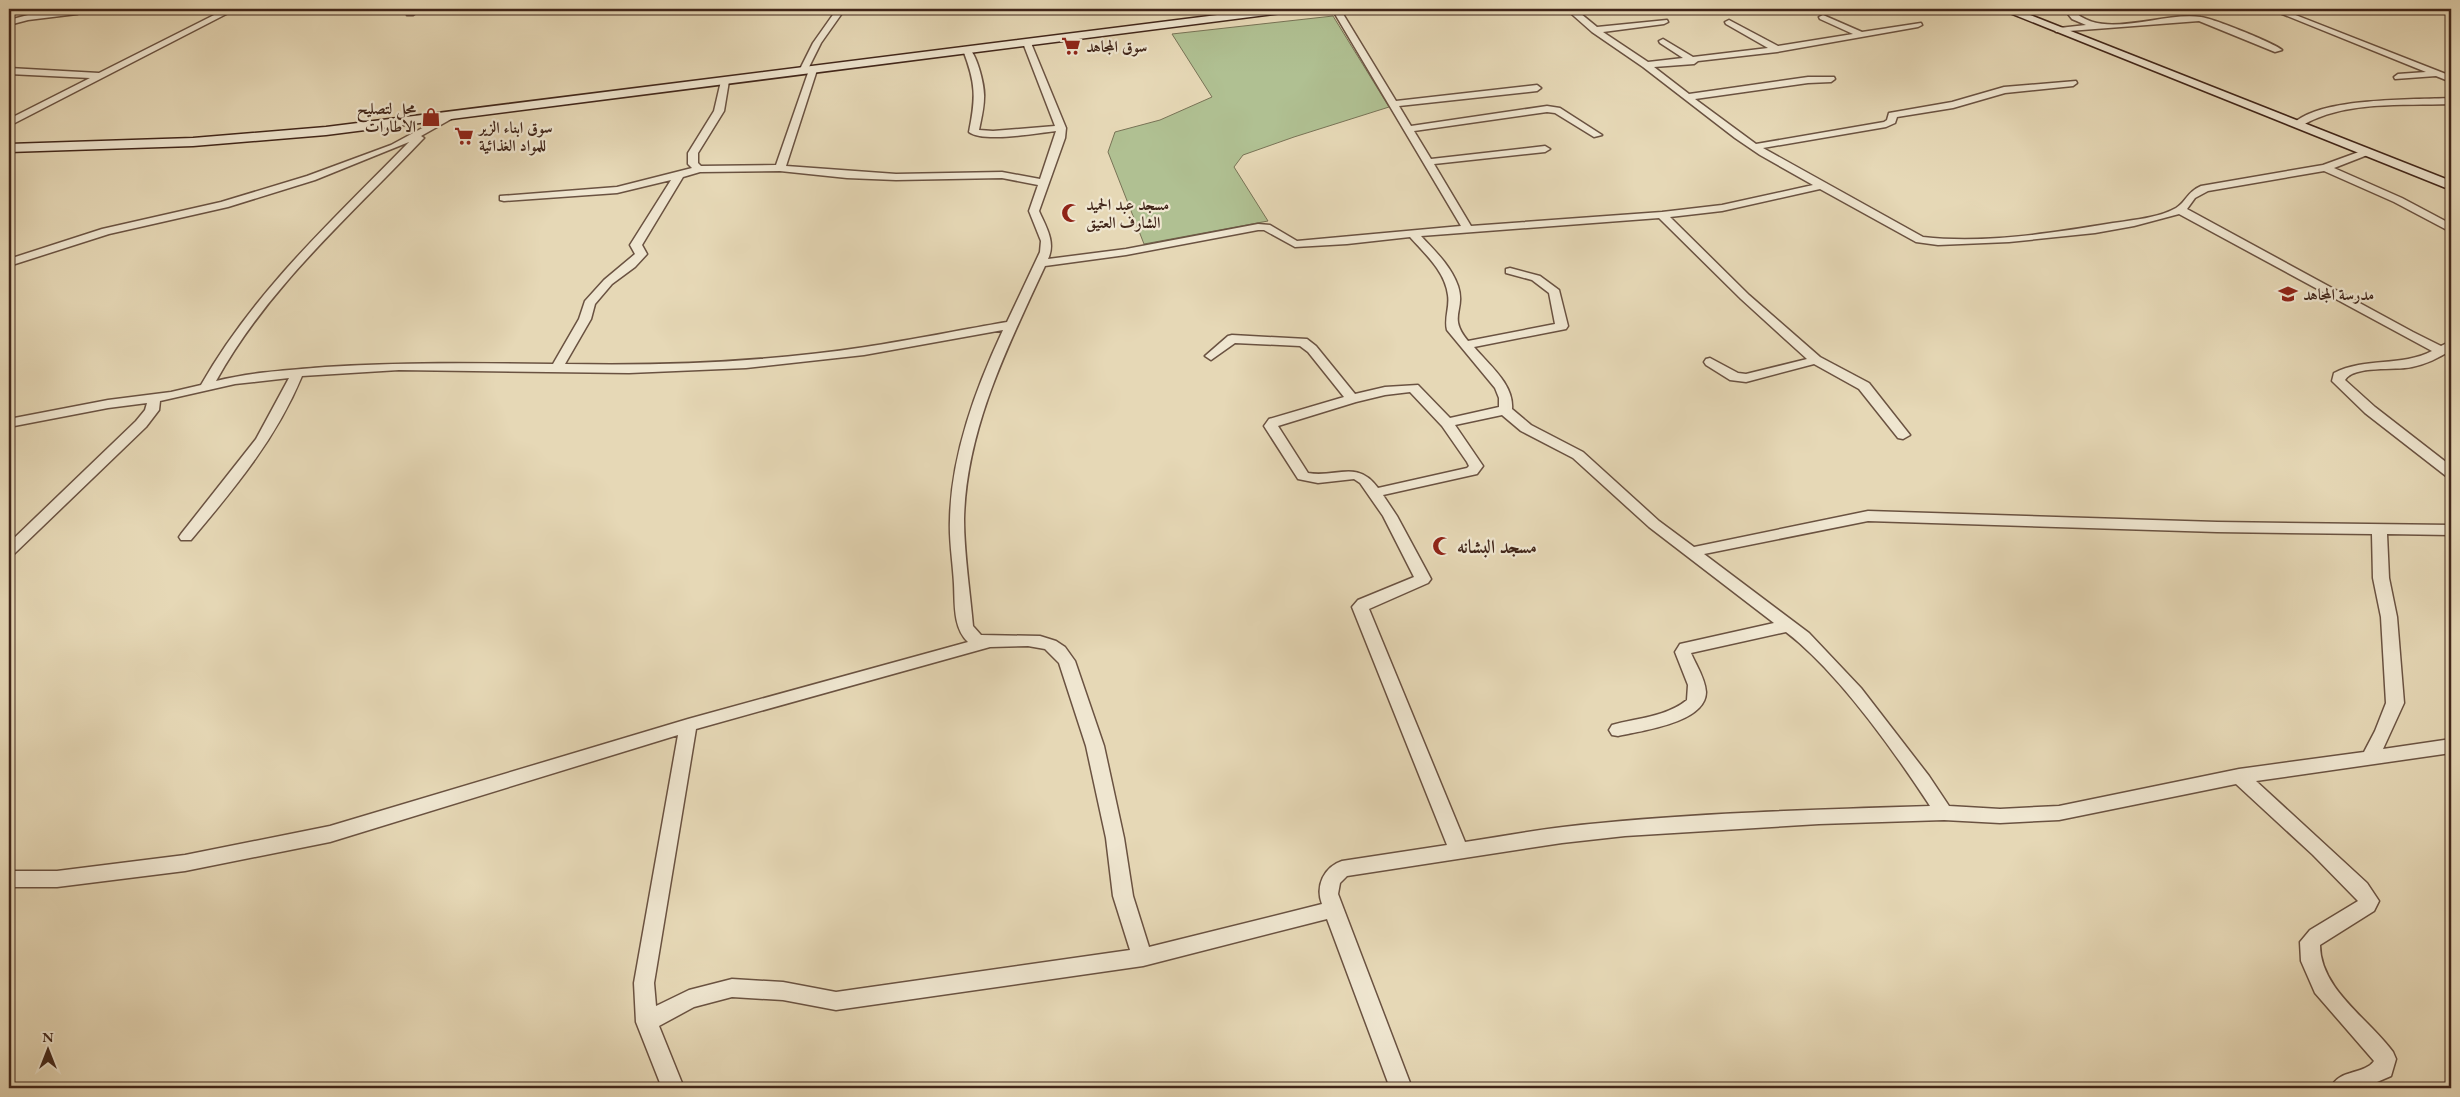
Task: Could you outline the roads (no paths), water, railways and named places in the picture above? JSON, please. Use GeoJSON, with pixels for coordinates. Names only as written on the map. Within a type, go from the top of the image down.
{"type":"FeatureCollection","features":[{"type":"Feature","properties":{"kind":"main road"},"geometry":{"type":"LineString","coordinates":[[9,148],[216,141],[450,116],[1290,9]]}},
{"type":"Feature","properties":{"kind":"main road"},"geometry":{"type":"LineString","coordinates":[[2006,9],[2451,186]]}},
{"type":"Feature","properties":{"kind":"street"},"geometry":{"type":"LineString","coordinates":[[9,23],[29,17],[66,14],[87,9]]}},
{"type":"Feature","properties":{"kind":"street"},"geometry":{"type":"LineString","coordinates":[[9,124],[232,9]]}},
{"type":"Feature","properties":{"kind":"street"},"geometry":{"type":"LineString","coordinates":[[780,168],[808,70],[826,30],[841,9]]}},
{"type":"Feature","properties":{"kind":"street"},"geometry":{"type":"LineString","coordinates":[[1220,9],[1232,16]]}},
{"type":"Feature","properties":{"kind":"street"},"geometry":{"type":"LineString","coordinates":[[1336,9],[1468,229]]}},
{"type":"Feature","properties":{"kind":"street"},"geometry":{"type":"LineString","coordinates":[[1570,9],[1595,30],[1646,65],[1687,98],[1755,147],[1820,186],[1920,240],[1936,243],[1968,242],[2108,227],[2150,220],[2180,210],[2192,194],[2205,188],[2325,168],[2367,152]]}},
{"type":"Feature","properties":{"kind":"street"},"geometry":{"type":"LineString","coordinates":[[2068,9],[2075,17],[2092,26]]}},
{"type":"Feature","properties":{"kind":"street"},"geometry":{"type":"LineString","coordinates":[[2274,9],[2451,79]]}},
{"type":"Feature","properties":{"kind":"street"},"geometry":{"type":"LineString","coordinates":[[2177,12],[2189,19]]}},
{"type":"Feature","properties":{"kind":"street"},"geometry":{"type":"LineString","coordinates":[[1823,17],[1860,34]]}},
{"type":"Feature","properties":{"kind":"street"},"geometry":{"type":"LineString","coordinates":[[2059,30],[2189,19],[2206,21],[2278,50]]}},
{"type":"Feature","properties":{"kind":"street"},"geometry":{"type":"LineString","coordinates":[[1595,30],[1664,22]]}},
{"type":"Feature","properties":{"kind":"street"},"geometry":{"type":"LineString","coordinates":[[1729,22],[1777,49]]}},
{"type":"Feature","properties":{"kind":"street"},"geometry":{"type":"LineString","coordinates":[[1646,65],[1694,61],[1777,49],[1918,25]]}},
{"type":"Feature","properties":{"kind":"street"},"geometry":{"type":"LineString","coordinates":[[1663,41],[1694,61]]}},
{"type":"Feature","properties":{"kind":"street"},"geometry":{"type":"LineString","coordinates":[[1027,43],[1058,117],[1061,128],[1060,138],[1034,211],[1046,241],[1046,252],[995,360],[972,431],[960,483],[957,520],[965,626],[972,637],[988,641],[1036,641],[1047,643],[1063,653],[1068,661],[1095,746],[1115,838],[1123,896],[1131,926],[1143,957]]}},
{"type":"Feature","properties":{"kind":"street"},"geometry":{"type":"LineString","coordinates":[[967,50],[976,72],[980,98],[974,132],[993,134],[1061,128]]}},
{"type":"Feature","properties":{"kind":"street"},"geometry":{"type":"LineString","coordinates":[[9,72],[101,76]]}},
{"type":"Feature","properties":{"kind":"street"},"geometry":{"type":"LineString","coordinates":[[2398,77],[2438,74]]}},
{"type":"Feature","properties":{"kind":"street"},"geometry":{"type":"LineString","coordinates":[[1687,98],[1808,80],[1831,79]]}},
{"type":"Feature","properties":{"kind":"street"},"geometry":{"type":"LineString","coordinates":[[699,169],[694,164],[693,153],[719,112],[725,81]]}},
{"type":"Feature","properties":{"kind":"street"},"geometry":{"type":"LineString","coordinates":[[1755,147],[1813,135],[1886,124],[1892,121],[1892,115],[1953,105],[1988,93],[2030,86],[2073,83]]}},
{"type":"Feature","properties":{"kind":"street"},"geometry":{"type":"LineString","coordinates":[[1392,104],[1537,88]]}},
{"type":"Feature","properties":{"kind":"street"},"geometry":{"type":"LineString","coordinates":[[2298,124],[2309,117],[2335,110],[2451,102]]}},
{"type":"Feature","properties":{"kind":"street"},"geometry":{"type":"LineString","coordinates":[[1407,129],[1547,109],[1557,110],[1597,135]]}},
{"type":"Feature","properties":{"kind":"street"},"geometry":{"type":"LineString","coordinates":[[9,263],[106,231],[224,205],[311,178],[394,147],[450,116]]}},
{"type":"Feature","properties":{"kind":"street"},"geometry":{"type":"LineString","coordinates":[[207,386],[221,356],[274,288],[429,128]]}},
{"type":"Feature","properties":{"kind":"street"},"geometry":{"type":"LineString","coordinates":[[1428,162],[1545,149]]}},
{"type":"Feature","properties":{"kind":"street"},"geometry":{"type":"LineString","coordinates":[[504,198],[618,190],[699,169],[780,168],[847,175],[896,177],[1002,175],[1045,183]]}},
{"type":"Feature","properties":{"kind":"street"},"geometry":{"type":"LineString","coordinates":[[2325,168],[2398,200],[2451,228]]}},
{"type":"Feature","properties":{"kind":"street"},"geometry":{"type":"LineString","coordinates":[[556,368],[585,319],[589,303],[608,282],[638,260],[641,254],[636,245],[680,175]]}},
{"type":"Feature","properties":{"kind":"street"},"geometry":{"type":"LineString","coordinates":[[1042,263],[1126,252],[1258,227],[1266,227],[1279,236],[1298,244],[1413,233],[1662,216],[1722,208],[1820,186]]}},
{"type":"Feature","properties":{"kind":"street"},"geometry":{"type":"LineString","coordinates":[[2180,210],[2229,235],[2378,320],[2447,348]]}},
{"type":"Feature","properties":{"kind":"street"},"geometry":{"type":"LineString","coordinates":[[1662,216],[1745,297],[1816,360],[1864,386],[1903,435]]}},
{"type":"Feature","properties":{"kind":"street"},"geometry":{"type":"LineString","coordinates":[[1413,233],[1448,276],[1454,294],[1451,324],[1501,387],[1506,398],[1505,410]]}},
{"type":"Feature","properties":{"kind":"street"},"geometry":{"type":"LineString","coordinates":[[1465,344],[1562,326],[1555,292],[1536,278],[1510,271]]}},
{"type":"Feature","properties":{"kind":"street"},"geometry":{"type":"LineString","coordinates":[[9,424],[108,404],[154,399],[207,386],[297,373],[399,366],[669,368],[786,361],[864,351],[1011,325]]}},
{"type":"Feature","properties":{"kind":"street"},"geometry":{"type":"LineString","coordinates":[[1211,356],[1232,338],[1303,342],[1312,349],[1352,399]]}},
{"type":"Feature","properties":{"kind":"street"},"geometry":{"type":"LineString","coordinates":[[2447,348],[2418,362],[2352,370],[2339,376],[2338,381],[2370,410],[2451,472]]}},
{"type":"Feature","properties":{"kind":"street"},"geometry":{"type":"LineString","coordinates":[[1710,362],[1735,377],[1746,378],[1816,360]]}},
{"type":"Feature","properties":{"kind":"street"},"geometry":{"type":"LineString","coordinates":[[186,536],[240,472],[268,433],[288,398],[297,373]]}},
{"type":"Feature","properties":{"kind":"street"},"geometry":{"type":"LineString","coordinates":[[1374,494],[1475,469],[1474,462],[1447,424],[1413,388],[1385,390],[1274,422],[1271,426],[1303,476],[1318,479],[1357,475],[1365,480],[1374,494],[1390,516],[1423,579],[1360,607],[1459,850]]}},
{"type":"Feature","properties":{"kind":"street"},"geometry":{"type":"LineString","coordinates":[[9,551],[141,424],[152,410],[154,399]]}},
{"type":"Feature","properties":{"kind":"street"},"geometry":{"type":"LineString","coordinates":[[1447,424],[1505,410]]}},
{"type":"Feature","properties":{"kind":"street"},"geometry":{"type":"LineString","coordinates":[[1505,410],[1526,428],[1578,455],[1623,498],[1808,643],[1855,692],[1904,756],[1944,813]]}},
{"type":"Feature","properties":{"kind":"street"},"geometry":{"type":"LineString","coordinates":[[1691,552],[1868,516],[2160,526],[2451,530]]}},
{"type":"Feature","properties":{"kind":"street"},"geometry":{"type":"LineString","coordinates":[[2369,758],[2384,731],[2395,703],[2389,617],[2381,578],[2379,529]]}},
{"type":"Feature","properties":{"kind":"street"},"geometry":{"type":"LineString","coordinates":[[1618,730],[1676,716],[1687,711],[1693,704],[1697,693],[1683,652],[1686,648],[1788,626]]}},
{"type":"Feature","properties":{"kind":"street"},"geometry":{"type":"LineString","coordinates":[[9,879],[57,879],[121,872],[185,863],[290,843],[371,823],[688,725],[988,641]]}},
{"type":"Feature","properties":{"kind":"street"},"geometry":{"type":"LineString","coordinates":[[673,1088],[647,1022],[644,983],[688,725]]}},
{"type":"Feature","properties":{"kind":"street"},"geometry":{"type":"LineString","coordinates":[[1401,1088],[1328,894],[1333,876],[1342,869],[1459,850],[1625,829],[1729,821],[1944,813],[2000,816],[2059,813],[2239,776],[2451,746]]}},
{"type":"Feature","properties":{"kind":"street"},"geometry":{"type":"LineString","coordinates":[[2239,776],[2320,850],[2369,901],[2367,905],[2310,942],[2311,961],[2318,980],[2375,1044],[2385,1059],[2383,1069],[2374,1076],[2360,1077],[2350,1081],[2342,1088]]}},
{"type":"Feature","properties":{"kind":"street"},"geometry":{"type":"LineString","coordinates":[[647,1022],[688,999],[732,988],[782,990],[836,1001],[1143,957],[1334,909]]}},
{"type":"Feature","properties":{"kind":"place","name":"سوق المجاهد"},"geometry":{"type":"Point","coordinates":[1071,46]}},
{"type":"Feature","properties":{"kind":"place","name":"محل لتصليح الاطارات"},"geometry":{"type":"Point","coordinates":[431,117]}},
{"type":"Feature","properties":{"kind":"place","name":"سوق ابناء الزير للمواد الغذائية"},"geometry":{"type":"Point","coordinates":[464,136]}},
{"type":"Feature","properties":{"kind":"place","name":"مسجد عبد الحميد الشارف العتيق"},"geometry":{"type":"Point","coordinates":[1071,213]}},
{"type":"Feature","properties":{"kind":"place","name":"مدرسة المجاهد"},"geometry":{"type":"Point","coordinates":[2288,294]}},
{"type":"Feature","properties":{"kind":"place","name":"مسجد البشانه"},"geometry":{"type":"Point","coordinates":[1442,546]}}]}
